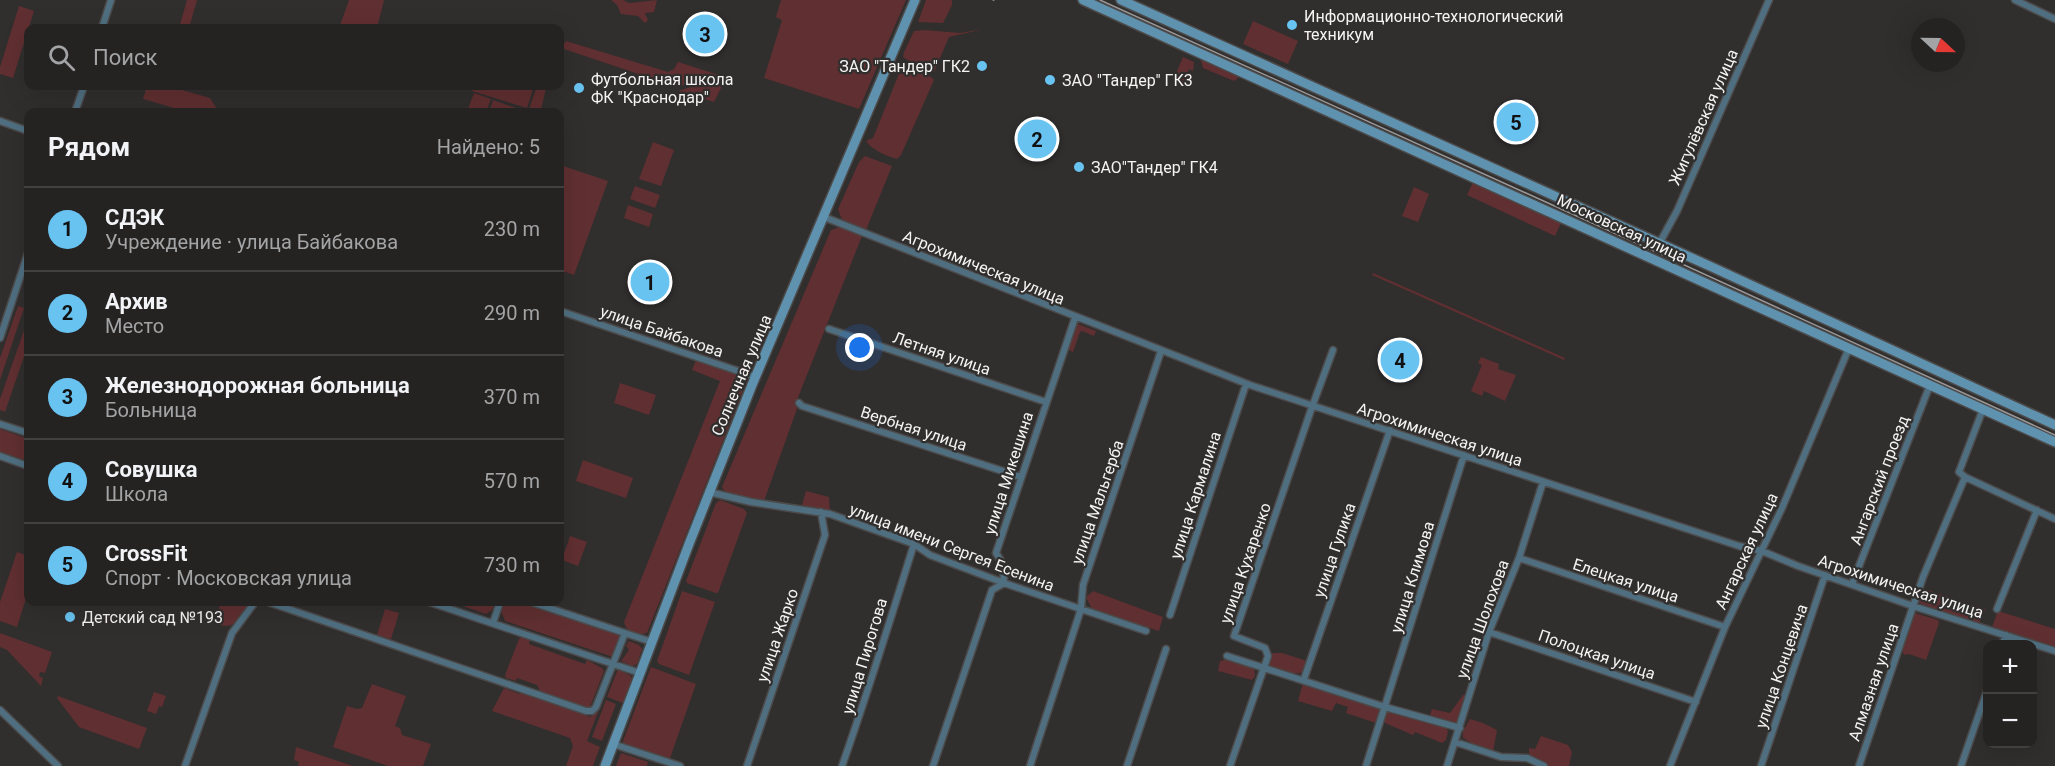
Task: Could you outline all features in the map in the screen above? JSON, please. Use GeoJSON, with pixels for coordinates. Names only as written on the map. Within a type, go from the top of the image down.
{"type":"FeatureCollection","features":[{"type":"Feature","properties":{"kind":"street"},"geometry":{"type":"LineString","coordinates":[[103,24],[111,0]]}},
{"type":"Feature","properties":{"kind":"street","name":"Солнечная улица"},"geometry":{"type":"LineString","coordinates":[[605,766],[709,492],[915,0]]}},
{"type":"Feature","properties":{"kind":"street","name":"Московская улица"},"geometry":{"type":"LineString","coordinates":[[1083,0],[2055,442]]}},
{"type":"Feature","properties":{"kind":"street","name":"Московская улица"},"geometry":{"type":"LineString","coordinates":[[1121,0],[2055,425]]}},
{"type":"Feature","properties":{"kind":"street","name":"Жигулёвская улица"},"geometry":{"type":"LineString","coordinates":[[1663,246],[1769,0]]}},
{"type":"Feature","properties":{"kind":"street"},"geometry":{"type":"LineString","coordinates":[[2015,0],[2055,19]]}},
{"type":"Feature","properties":{"kind":"street"},"geometry":{"type":"LineString","coordinates":[[1158,34],[1165,28],[1164,20]]}},
{"type":"Feature","properties":{"kind":"street"},"geometry":{"type":"LineString","coordinates":[[1176,42],[1174,32],[1182,28]]}},
{"type":"Feature","properties":{"kind":"street"},"geometry":{"type":"LineString","coordinates":[[76,108],[83,90]]}},
{"type":"Feature","properties":{"kind":"street"},"geometry":{"type":"LineString","coordinates":[[0,121],[24,130]]}},
{"type":"Feature","properties":{"kind":"street"},"geometry":{"type":"LineString","coordinates":[[1420,152],[1426,138]]}},
{"type":"Feature","properties":{"kind":"street","name":"Агрохимическая улица"},"geometry":{"type":"LineString","coordinates":[[824,217],[1246,384],[1739,546],[1762,551],[1913,606],[2055,651]]}},
{"type":"Feature","properties":{"kind":"street"},"geometry":{"type":"LineString","coordinates":[[1627,246],[1633,240],[1633,232]]}},
{"type":"Feature","properties":{"kind":"street"},"geometry":{"type":"LineString","coordinates":[[1657,261],[1663,246]]}},
{"type":"Feature","properties":{"kind":"street"},"geometry":{"type":"LineString","coordinates":[[0,338],[24,265]]}},
{"type":"Feature","properties":{"kind":"street","name":"улица Байбакова"},"geometry":{"type":"LineString","coordinates":[[564,312],[756,377]]}},
{"type":"Feature","properties":{"kind":"street","name":"улица Микешина"},"geometry":{"type":"LineString","coordinates":[[1004,583],[1003,564],[996,553],[1075,318]]}},
{"type":"Feature","properties":{"kind":"street","name":"Летняя улица"},"geometry":{"type":"LineString","coordinates":[[829,329],[1046,402]]}},
{"type":"Feature","properties":{"kind":"street","name":"Ангарская улица"},"geometry":{"type":"LineString","coordinates":[[1670,766],[1725,627],[1762,551],[1849,348]]}},
{"type":"Feature","properties":{"kind":"street","name":"улица Кухаренко"},"geometry":{"type":"LineString","coordinates":[[1264,668],[1268,656],[1265,648],[1234,636],[1333,350]]}},
{"type":"Feature","properties":{"kind":"street","name":"улица Мальгерба"},"geometry":{"type":"LineString","coordinates":[[1030,766],[1081,609],[1083,585],[1161,351]]}},
{"type":"Feature","properties":{"kind":"street","name":"улица Кармалина"},"geometry":{"type":"LineString","coordinates":[[1170,615],[1246,384]]}},
{"type":"Feature","properties":{"kind":"street","name":"Ангарский проезд"},"geometry":{"type":"LineString","coordinates":[[1852,584],[1930,385]]}},
{"type":"Feature","properties":{"kind":"street","name":"Вербная улица"},"geometry":{"type":"LineString","coordinates":[[799,403],[802,406],[1021,477]]}},
{"type":"Feature","properties":{"kind":"street","name":"Алмазная улица"},"geometry":{"type":"LineString","coordinates":[[1859,766],[1913,606],[1965,477],[1959,472],[1983,409]]}},
{"type":"Feature","properties":{"kind":"street"},"geometry":{"type":"LineString","coordinates":[[0,423],[24,432]]}},
{"type":"Feature","properties":{"kind":"street","name":"улица Гулика"},"geometry":{"type":"LineString","coordinates":[[1304,679],[1390,430]]}},
{"type":"Feature","properties":{"kind":"street","name":"улица Климова"},"geometry":{"type":"LineString","coordinates":[[1366,766],[1464,455]]}},
{"type":"Feature","properties":{"kind":"street"},"geometry":{"type":"LineString","coordinates":[[0,457],[24,465]]}},
{"type":"Feature","properties":{"kind":"street"},"geometry":{"type":"LineString","coordinates":[[1965,477],[2055,519]]}},
{"type":"Feature","properties":{"kind":"street","name":"улица Шолохова"},"geometry":{"type":"LineString","coordinates":[[1447,766],[1460,728],[1463,710],[1519,558],[1543,482]]}},
{"type":"Feature","properties":{"kind":"street","name":"улица имени Сергея Есенина"},"geometry":{"type":"LineString","coordinates":[[709,492],[751,502],[821,512],[914,544],[930,555],[1004,583],[1146,631]]}},
{"type":"Feature","properties":{"kind":"street"},"geometry":{"type":"LineString","coordinates":[[1997,609],[2037,510]]}},
{"type":"Feature","properties":{"kind":"street","name":"улица Жарко"},"geometry":{"type":"LineString","coordinates":[[747,766],[825,534],[821,512]]}},
{"type":"Feature","properties":{"kind":"street","name":"улица Пирогова"},"geometry":{"type":"LineString","coordinates":[[842,766],[874,674],[914,544]]}},
{"type":"Feature","properties":{"kind":"street","name":"Елецкая улица"},"geometry":{"type":"LineString","coordinates":[[1519,558],[1725,627]]}},
{"type":"Feature","properties":{"kind":"street","name":"улица Концевича"},"geometry":{"type":"LineString","coordinates":[[1761,766],[1826,575]]}},
{"type":"Feature","properties":{"kind":"street"},"geometry":{"type":"LineString","coordinates":[[933,766],[992,590],[1004,583]]}},
{"type":"Feature","properties":{"kind":"street"},"geometry":{"type":"LineString","coordinates":[[185,766],[231,633],[252,606]]}},
{"type":"Feature","properties":{"kind":"street"},"geometry":{"type":"LineString","coordinates":[[280,606],[586,711],[592,711],[596,707],[625,633]]}},
{"type":"Feature","properties":{"kind":"street"},"geometry":{"type":"LineString","coordinates":[[441,606],[640,673]]}},
{"type":"Feature","properties":{"kind":"street"},"geometry":{"type":"LineString","coordinates":[[493,623],[499,606]]}},
{"type":"Feature","properties":{"kind":"street"},"geometry":{"type":"LineString","coordinates":[[543,606],[652,642]]}},
{"type":"Feature","properties":{"kind":"street","name":"Полоцкая улица"},"geometry":{"type":"LineString","coordinates":[[1490,632],[1695,702]]}},
{"type":"Feature","properties":{"kind":"street"},"geometry":{"type":"LineString","coordinates":[[2004,640],[2006,635]]}},
{"type":"Feature","properties":{"kind":"street"},"geometry":{"type":"LineString","coordinates":[[1127,766],[1166,649]]}},
{"type":"Feature","properties":{"kind":"street"},"geometry":{"type":"LineString","coordinates":[[1227,656],[1460,728]]}},
{"type":"Feature","properties":{"kind":"street"},"geometry":{"type":"LineString","coordinates":[[1230,766],[1264,668]]}},
{"type":"Feature","properties":{"kind":"street"},"geometry":{"type":"LineString","coordinates":[[1961,766],[1986,694]]}},
{"type":"Feature","properties":{"kind":"street"},"geometry":{"type":"LineString","coordinates":[[0,710],[58,766]]}},
{"type":"Feature","properties":{"kind":"street"},"geometry":{"type":"LineString","coordinates":[[1455,742],[1501,757],[1527,758],[1544,766]]}},
{"type":"Feature","properties":{"kind":"street"},"geometry":{"type":"LineString","coordinates":[[613,744],[680,766]]}},
{"type":"Feature","properties":{"kind":"shaded area"},"geometry":{"type":"Polygon","coordinates":[[[187,0],[197,0],[190,24],[180,24],[187,0]]]}},
{"type":"Feature","properties":{"kind":"shaded area"},"geometry":{"type":"Polygon","coordinates":[[[349,0],[384,0],[378,24],[340,24],[349,0]]]}},
{"type":"Feature","properties":{"kind":"shaded area"},"geometry":{"type":"Polygon","coordinates":[[[611,0],[623,0],[629,3],[657,0],[654,12],[645,13],[648,20],[645,23],[638,16],[621,14],[617,5],[611,0]]]}},
{"type":"Feature","properties":{"kind":"shaded area"},"geometry":{"type":"Polygon","coordinates":[[[781,0],[906,0],[859,109],[764,78],[782,20],[776,17],[781,0]]]}},
{"type":"Feature","properties":{"kind":"shaded area"},"geometry":{"type":"Polygon","coordinates":[[[926,0],[952,0],[952,5],[943,23],[918,22],[926,0]]]}},
{"type":"Feature","properties":{"kind":"shaded area"},"geometry":{"type":"Polygon","coordinates":[[[19,6],[34,11],[30,24],[24,24],[24,43],[13,78],[0,74],[0,67],[19,6]]]}},
{"type":"Feature","properties":{"kind":"shaded area"},"geometry":{"type":"Polygon","coordinates":[[[1253,21],[1298,41],[1288,64],[1243,44],[1253,21]]]}},
{"type":"Feature","properties":{"kind":"shaded area"},"geometry":{"type":"Polygon","coordinates":[[[984,29],[949,37],[934,72],[903,57],[914,31],[960,33],[984,29]]]}},
{"type":"Feature","properties":{"kind":"shaded area"},"geometry":{"type":"Polygon","coordinates":[[[566,41],[668,72],[674,69],[678,62],[725,77],[724,80],[710,78],[677,87],[564,49],[564,43],[566,41]]]}},
{"type":"Feature","properties":{"kind":"shaded area"},"geometry":{"type":"Polygon","coordinates":[[[1183,57],[1194,62],[1193,71],[1189,69],[1183,82],[1174,78],[1183,57]]]}},
{"type":"Feature","properties":{"kind":"shaded area"},"geometry":{"type":"Polygon","coordinates":[[[1204,58],[1237,72],[1238,78],[1234,81],[1203,68],[1201,61],[1204,58]]]}},
{"type":"Feature","properties":{"kind":"shaded area"},"geometry":{"type":"Polygon","coordinates":[[[898,66],[916,71],[934,80],[901,155],[897,159],[880,152],[866,141],[873,138],[900,71],[897,69],[898,66]]]}},
{"type":"Feature","properties":{"kind":"shaded area"},"geometry":{"type":"Polygon","coordinates":[[[716,82],[723,84],[714,102],[678,91],[700,84],[716,82]]]}},
{"type":"Feature","properties":{"kind":"shaded area"},"geometry":{"type":"Polygon","coordinates":[[[146,90],[182,90],[210,98],[216,108],[174,108],[143,99],[146,90]]]}},
{"type":"Feature","properties":{"kind":"shaded area"},"geometry":{"type":"Polygon","coordinates":[[[472,90],[533,90],[527,108],[472,90]]]}},
{"type":"Feature","properties":{"kind":"shaded area"},"geometry":{"type":"Polygon","coordinates":[[[536,90],[546,90],[541,108],[529,108],[536,90]]]}},
{"type":"Feature","properties":{"kind":"shaded area"},"geometry":{"type":"Polygon","coordinates":[[[474,93],[491,99],[488,108],[468,108],[474,93]]]}},
{"type":"Feature","properties":{"kind":"shaded area"},"geometry":{"type":"Polygon","coordinates":[[[493,100],[516,108],[490,108],[493,100]]]}},
{"type":"Feature","properties":{"kind":"shaded area"},"geometry":{"type":"Polygon","coordinates":[[[653,142],[674,150],[661,186],[639,179],[653,142]]]}},
{"type":"Feature","properties":{"kind":"shaded area"},"geometry":{"type":"Polygon","coordinates":[[[865,156],[892,166],[866,230],[842,220],[838,209],[859,162],[865,156]]]}},
{"type":"Feature","properties":{"kind":"shaded area"},"geometry":{"type":"Polygon","coordinates":[[[564,166],[608,181],[574,275],[564,271],[564,166]]]}},
{"type":"Feature","properties":{"kind":"shaded area"},"geometry":{"type":"Polygon","coordinates":[[[1473,182],[1561,223],[1555,236],[1467,195],[1473,182]]]}},
{"type":"Feature","properties":{"kind":"shaded area"},"geometry":{"type":"Polygon","coordinates":[[[635,186],[660,195],[655,208],[630,199],[635,186]]]}},
{"type":"Feature","properties":{"kind":"shaded area"},"geometry":{"type":"Polygon","coordinates":[[[1414,187],[1429,194],[1418,222],[1402,216],[1414,187]]]}},
{"type":"Feature","properties":{"kind":"shaded area"},"geometry":{"type":"Polygon","coordinates":[[[628,205],[653,214],[649,227],[624,218],[628,205]]]}},
{"type":"Feature","properties":{"kind":"shaded area"},"geometry":{"type":"Polygon","coordinates":[[[840,227],[862,236],[797,400],[798,406],[764,501],[725,492],[722,487],[831,230],[840,227]]]}},
{"type":"Feature","properties":{"kind":"shaded area"},"geometry":{"type":"Polygon","coordinates":[[[1373,273],[1565,358],[1564,360],[1372,275],[1373,273]]]}},
{"type":"Feature","properties":{"kind":"shaded area"},"geometry":{"type":"Polygon","coordinates":[[[18,306],[24,308],[0,380],[0,358],[18,306]]]}},
{"type":"Feature","properties":{"kind":"shaded area"},"geometry":{"type":"Polygon","coordinates":[[[1075,325],[1096,331],[1094,336],[1080,332],[1073,352],[1067,349],[1075,325]]]}},
{"type":"Feature","properties":{"kind":"shaded area"},"geometry":{"type":"Polygon","coordinates":[[[24,330],[24,357],[5,412],[0,410],[0,399],[24,330]]]}},
{"type":"Feature","properties":{"kind":"shaded area"},"geometry":{"type":"Polygon","coordinates":[[[1481,357],[1499,364],[1498,369],[1516,375],[1505,401],[1484,391],[1482,396],[1471,391],[1482,365],[1478,363],[1481,357]]]}},
{"type":"Feature","properties":{"kind":"shaded area"},"geometry":{"type":"Polygon","coordinates":[[[696,360],[740,375],[745,385],[647,633],[636,633],[630,631],[624,622],[720,381],[692,370],[696,360]]]}},
{"type":"Feature","properties":{"kind":"shaded area"},"geometry":{"type":"Polygon","coordinates":[[[620,383],[656,395],[649,415],[614,403],[620,383]]]}},
{"type":"Feature","properties":{"kind":"shaded area"},"geometry":{"type":"Polygon","coordinates":[[[0,429],[24,438],[24,460],[0,452],[0,429]]]}},
{"type":"Feature","properties":{"kind":"shaded area"},"geometry":{"type":"Polygon","coordinates":[[[583,460],[633,478],[626,498],[576,481],[583,460]]]}},
{"type":"Feature","properties":{"kind":"shaded area"},"geometry":{"type":"Polygon","coordinates":[[[806,491],[829,497],[830,511],[826,513],[802,505],[806,491]]]}},
{"type":"Feature","properties":{"kind":"shaded area"},"geometry":{"type":"Polygon","coordinates":[[[720,500],[744,509],[747,513],[718,593],[716,593],[686,581],[716,503],[720,500]]]}},
{"type":"Feature","properties":{"kind":"shaded area"},"geometry":{"type":"Polygon","coordinates":[[[570,536],[587,542],[578,566],[564,561],[570,536]]]}},
{"type":"Feature","properties":{"kind":"shaded area"},"geometry":{"type":"Polygon","coordinates":[[[17,552],[24,555],[24,605],[17,627],[0,621],[0,602],[17,552]]]}},
{"type":"Feature","properties":{"kind":"shaded area"},"geometry":{"type":"Polygon","coordinates":[[[1922,588],[1985,609],[1979,624],[1917,602],[1922,588]]]}},
{"type":"Feature","properties":{"kind":"shaded area"},"geometry":{"type":"Polygon","coordinates":[[[682,591],[715,602],[689,675],[659,664],[657,661],[682,591]]]}},
{"type":"Feature","properties":{"kind":"shaded area"},"geometry":{"type":"Polygon","coordinates":[[[1093,591],[1163,617],[1159,631],[1092,609],[1086,597],[1093,591]]]}},
{"type":"Feature","properties":{"kind":"shaded area"},"geometry":{"type":"Polygon","coordinates":[[[220,606],[247,606],[236,622],[228,626],[205,620],[216,616],[220,606]]]}},
{"type":"Feature","properties":{"kind":"shaded area"},"geometry":{"type":"Polygon","coordinates":[[[463,606],[494,606],[486,614],[463,606]]]}},
{"type":"Feature","properties":{"kind":"shaded area"},"geometry":{"type":"Polygon","coordinates":[[[503,606],[536,606],[619,635],[620,638],[613,657],[505,621],[501,611],[503,606]]]}},
{"type":"Feature","properties":{"kind":"shaded area"},"geometry":{"type":"Polygon","coordinates":[[[385,609],[399,613],[391,639],[377,635],[385,609]]]}},
{"type":"Feature","properties":{"kind":"shaded area"},"geometry":{"type":"Polygon","coordinates":[[[1998,611],[2055,629],[2055,647],[2037,640],[1992,627],[1998,611]]]}},
{"type":"Feature","properties":{"kind":"shaded area"},"geometry":{"type":"Polygon","coordinates":[[[1915,613],[1938,620],[1939,623],[1926,660],[1909,654],[1904,655],[1900,644],[1910,618],[1915,613]]]}},
{"type":"Feature","properties":{"kind":"shaded area"},"geometry":{"type":"Polygon","coordinates":[[[0,633],[52,652],[45,673],[40,672],[39,676],[43,678],[41,686],[7,650],[0,647],[0,633]]]}},
{"type":"Feature","properties":{"kind":"shaded area"},"geometry":{"type":"Polygon","coordinates":[[[522,637],[530,640],[529,644],[585,664],[587,660],[602,668],[604,671],[590,707],[586,710],[541,693],[537,685],[517,678],[516,681],[506,678],[505,675],[519,639],[522,637]]]}},
{"type":"Feature","properties":{"kind":"shaded area"},"geometry":{"type":"Polygon","coordinates":[[[629,641],[639,645],[642,649],[637,664],[632,666],[621,661],[629,650],[626,646],[629,641]]]}},
{"type":"Feature","properties":{"kind":"shaded area"},"geometry":{"type":"Polygon","coordinates":[[[1273,653],[1282,653],[1307,661],[1303,672],[1290,673],[1271,666],[1268,664],[1268,658],[1273,653]]]}},
{"type":"Feature","properties":{"kind":"shaded area"},"geometry":{"type":"Polygon","coordinates":[[[1228,659],[1254,666],[1255,676],[1252,680],[1218,671],[1220,661],[1228,659]]]}},
{"type":"Feature","properties":{"kind":"shaded area"},"geometry":{"type":"Polygon","coordinates":[[[651,667],[696,684],[669,761],[624,745],[623,741],[651,667]]]}},
{"type":"Feature","properties":{"kind":"shaded area"},"geometry":{"type":"Polygon","coordinates":[[[618,669],[631,676],[632,680],[623,703],[607,697],[618,669]]]}},
{"type":"Feature","properties":{"kind":"shaded area"},"geometry":{"type":"Polygon","coordinates":[[[1303,683],[1378,707],[1376,723],[1346,713],[1348,707],[1336,703],[1332,711],[1298,701],[1303,683]]]}},
{"type":"Feature","properties":{"kind":"shaded area"},"geometry":{"type":"Polygon","coordinates":[[[372,684],[406,696],[395,726],[400,728],[402,735],[431,744],[423,766],[388,766],[333,747],[347,706],[362,708],[372,684]]]}},
{"type":"Feature","properties":{"kind":"shaded area"},"geometry":{"type":"Polygon","coordinates":[[[504,688],[520,694],[521,691],[590,717],[595,713],[601,698],[603,699],[587,741],[600,747],[593,766],[566,766],[573,746],[570,738],[492,711],[504,688]]]}},
{"type":"Feature","properties":{"kind":"shaded area"},"geometry":{"type":"Polygon","coordinates":[[[154,692],[166,696],[162,707],[159,706],[156,714],[147,711],[154,692]]]}},
{"type":"Feature","properties":{"kind":"shaded area"},"geometry":{"type":"Polygon","coordinates":[[[1463,695],[1470,695],[1459,723],[1446,723],[1429,718],[1432,709],[1450,713],[1463,695]]]}},
{"type":"Feature","properties":{"kind":"shaded area"},"geometry":{"type":"Polygon","coordinates":[[[58,696],[147,728],[139,749],[79,727],[57,698],[58,696]]]}},
{"type":"Feature","properties":{"kind":"shaded area"},"geometry":{"type":"Polygon","coordinates":[[[606,700],[616,704],[602,741],[592,737],[606,700]]]}},
{"type":"Feature","properties":{"kind":"shaded area"},"geometry":{"type":"Polygon","coordinates":[[[1386,708],[1445,726],[1448,731],[1446,740],[1442,743],[1415,732],[1413,735],[1385,723],[1383,714],[1386,708]]]}},
{"type":"Feature","properties":{"kind":"shaded area"},"geometry":{"type":"Polygon","coordinates":[[[1470,719],[1497,730],[1493,752],[1480,748],[1463,738],[1463,731],[1470,719]]]}},
{"type":"Feature","properties":{"kind":"shaded area"},"geometry":{"type":"Polygon","coordinates":[[[1541,736],[1568,745],[1572,752],[1569,766],[1547,766],[1529,757],[1529,748],[1535,749],[1541,736]]]}},
{"type":"Feature","properties":{"kind":"shaded area"},"geometry":{"type":"Polygon","coordinates":[[[296,747],[353,766],[298,766],[299,762],[294,760],[296,747]]]}},
{"type":"Feature","properties":{"kind":"shaded area"},"geometry":{"type":"Polygon","coordinates":[[[621,753],[648,762],[647,766],[616,766],[621,753]]]}},
{"type":"Feature","properties":{"kind":"tram line"},"geometry":{"type":"LineString","coordinates":[[1100,0],[2055,435]]}},
{"type":"Feature","properties":{"kind":"place","name":"Информационно-технологический техникум"},"geometry":{"type":"Point","coordinates":[1292,25]}},
{"type":"Feature","properties":{"kind":"place","name":"Железнодорожная больница"},"geometry":{"type":"Point","coordinates":[705,34]}},
{"type":"Feature","properties":{"kind":"place","name":"ЗАО \"Тандер\" ГК2"},"geometry":{"type":"Point","coordinates":[982,66]}},
{"type":"Feature","properties":{"kind":"place","name":"ЗАО \"Тандер\" ГК3"},"geometry":{"type":"Point","coordinates":[1050,80]}},
{"type":"Feature","properties":{"kind":"place","name":"Футбольная школа ФК \"Краснодар\""},"geometry":{"type":"Point","coordinates":[579,88]}},
{"type":"Feature","properties":{"kind":"place","name":"CrossFit"},"geometry":{"type":"Point","coordinates":[1516,122]}},
{"type":"Feature","properties":{"kind":"place","name":"Архив"},"geometry":{"type":"Point","coordinates":[1037,139]}},
{"type":"Feature","properties":{"kind":"place","name":"ЗАО\"Тандер\" ГК4"},"geometry":{"type":"Point","coordinates":[1079,167]}},
{"type":"Feature","properties":{"kind":"place","name":"СДЭК"},"geometry":{"type":"Point","coordinates":[650,282]}},
{"type":"Feature","properties":{"kind":"place","name":"Совушка"},"geometry":{"type":"Point","coordinates":[1400,360]}},
{"type":"Feature","properties":{"kind":"place","name":"Детский сад №193"},"geometry":{"type":"Point","coordinates":[70,617]}}]}
